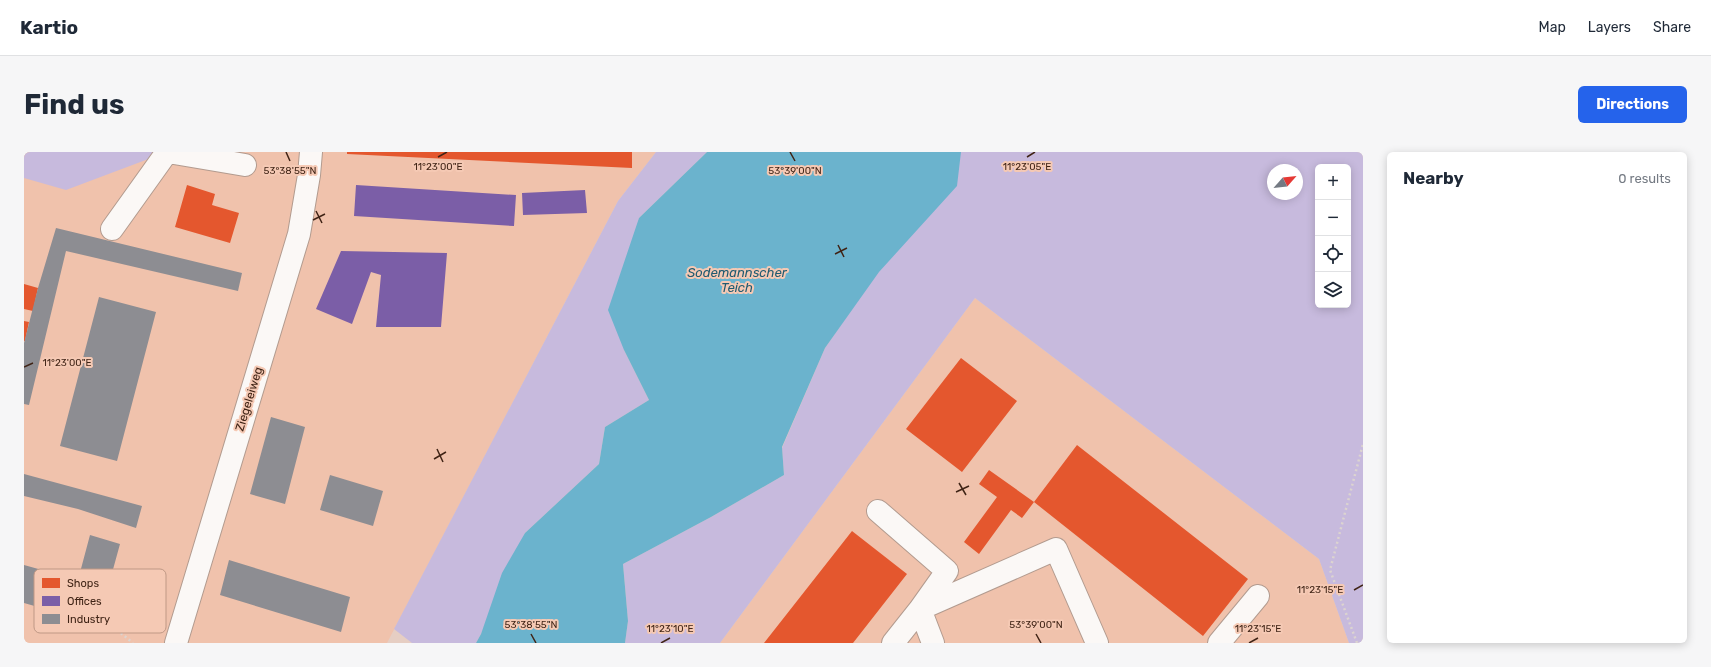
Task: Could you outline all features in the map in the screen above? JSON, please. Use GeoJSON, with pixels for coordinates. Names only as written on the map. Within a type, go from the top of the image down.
{"type":"FeatureCollection","features":[{"type":"Feature","properties":{"kind":"street"},"geometry":{"type":"LineString","coordinates":[[112,229],[167,152],[245,165]]}},
{"type":"Feature","properties":{"kind":"street","name":"Ziegeleiweg"},"geometry":{"type":"LineString","coordinates":[[176,643],[299,234],[309,175],[311,152]]}},
{"type":"Feature","properties":{"kind":"street"},"geometry":{"type":"LineString","coordinates":[[878,511],[947,570],[920,609],[893,643]]}},
{"type":"Feature","properties":{"kind":"street"},"geometry":{"type":"LineString","coordinates":[[920,609],[1056,549],[1097,643]]}},
{"type":"Feature","properties":{"kind":"street"},"geometry":{"type":"LineString","coordinates":[[1219,643],[1258,596]]}},
{"type":"Feature","properties":{"kind":"street"},"geometry":{"type":"LineString","coordinates":[[920,609],[933,643]]}},
{"type":"Feature","properties":{"kind":"path"},"geometry":{"type":"LineString","coordinates":[[1357,643],[1330,570],[1363,444]]}},
{"type":"Feature","properties":{"kind":"path"},"geometry":{"type":"LineString","coordinates":[[121,633],[133,643]]}},
{"type":"Feature","properties":{"kind":"shaded area"},"geometry":{"type":"Polygon","coordinates":[[[24,152],[656,152],[618,201],[387,643],[24,643],[24,152]]]}},
{"type":"Feature","properties":{"kind":"shaded area"},"geometry":{"type":"Polygon","coordinates":[[[24,152],[167,152],[66,190],[24,178],[24,152]]]}},
{"type":"Feature","properties":{"kind":"shaded area"},"geometry":{"type":"Polygon","coordinates":[[[656,152],[707,152],[639,218],[624,350],[649,400],[605,427],[599,464],[525,533],[476,643],[412,643],[394,629],[618,201],[656,152]]]}},
{"type":"Feature","properties":{"kind":"shaded area"},"geometry":{"type":"Polygon","coordinates":[[[961,152],[1363,152],[1363,643],[1349,643],[1319,559],[975,298],[720,643],[625,643],[628,621],[623,564],[711,517],[784,475],[782,448],[825,348],[961,152]]]}},
{"type":"Feature","properties":{"kind":"shaded area"},"geometry":{"type":"Polygon","coordinates":[[[975,298],[1319,559],[1349,643],[720,643],[975,298]]]}},
{"type":"Feature","properties":{"kind":"water","name":"Sodemannscher Teich"},"geometry":{"type":"Polygon","coordinates":[[[707,152],[961,152],[957,186],[879,272],[825,348],[782,447],[784,475],[711,517],[623,564],[628,621],[625,643],[476,643],[481,634],[502,573],[525,533],[599,464],[605,427],[649,400],[624,350],[608,310],[639,218],[707,152]]]}},
{"type":"Feature","properties":{"kind":"building: Shops"},"geometry":{"type":"Polygon","coordinates":[[[347,152],[632,152],[632,168],[347,154],[347,152]]]}},
{"type":"Feature","properties":{"kind":"building: Shops"},"geometry":{"type":"Polygon","coordinates":[[[187,185],[215,194],[212,205],[239,213],[230,243],[175,227],[187,185]]]}},
{"type":"Feature","properties":{"kind":"building: Shops"},"geometry":{"type":"Polygon","coordinates":[[[24,284],[38,288],[33,311],[24,309],[24,284]]]}},
{"type":"Feature","properties":{"kind":"building: Shops"},"geometry":{"type":"Polygon","coordinates":[[[24,321],[29,322],[25,341],[24,341],[24,321]]]}},
{"type":"Feature","properties":{"kind":"building: Shops"},"geometry":{"type":"Polygon","coordinates":[[[961,358],[1017,401],[962,472],[906,429],[961,358]]]}},
{"type":"Feature","properties":{"kind":"building: Shops"},"geometry":{"type":"Polygon","coordinates":[[[1077,445],[1248,579],[1203,636],[1034,502],[1077,445]]]}},
{"type":"Feature","properties":{"kind":"building: Shops"},"geometry":{"type":"Polygon","coordinates":[[[989,470],[1034,502],[1022,518],[1011,510],[979,554],[964,542],[997,497],[979,484],[989,470]]]}},
{"type":"Feature","properties":{"kind":"building: Shops"},"geometry":{"type":"Polygon","coordinates":[[[852,531],[907,574],[853,643],[764,643],[852,531]]]}},
{"type":"Feature","properties":{"kind":"building: Offices"},"geometry":{"type":"Polygon","coordinates":[[[356,185],[516,195],[514,226],[354,216],[356,185]]]}},
{"type":"Feature","properties":{"kind":"building: Offices"},"geometry":{"type":"Polygon","coordinates":[[[585,190],[587,213],[523,215],[522,193],[585,190]]]}},
{"type":"Feature","properties":{"kind":"building: Offices"},"geometry":{"type":"Polygon","coordinates":[[[341,251],[447,253],[441,327],[376,327],[381,275],[371,272],[352,324],[316,309],[341,251]]]}},
{"type":"Feature","properties":{"kind":"building: Industry"},"geometry":{"type":"Polygon","coordinates":[[[56,228],[242,273],[238,291],[66,251],[29,405],[24,404],[24,343],[38,288],[56,228]]]}},
{"type":"Feature","properties":{"kind":"building: Industry"},"geometry":{"type":"Polygon","coordinates":[[[99,297],[156,312],[117,461],[60,446],[99,297]]]}},
{"type":"Feature","properties":{"kind":"building: Industry"},"geometry":{"type":"Polygon","coordinates":[[[271,417],[305,427],[285,504],[250,494],[271,417]]]}},
{"type":"Feature","properties":{"kind":"building: Industry"},"geometry":{"type":"Polygon","coordinates":[[[24,474],[142,506],[136,528],[78,509],[24,496],[24,474]]]}},
{"type":"Feature","properties":{"kind":"building: Industry"},"geometry":{"type":"Polygon","coordinates":[[[330,475],[383,491],[373,526],[320,510],[330,475]]]}},
{"type":"Feature","properties":{"kind":"building: Industry"},"geometry":{"type":"Polygon","coordinates":[[[90,535],[120,544],[113,569],[81,569],[90,535]]]}},
{"type":"Feature","properties":{"kind":"building: Industry"},"geometry":{"type":"Polygon","coordinates":[[[229,560],[350,597],[341,632],[220,595],[229,560]]]}},
{"type":"Feature","properties":{"kind":"building: Industry"},"geometry":{"type":"Polygon","coordinates":[[[24,565],[38,569],[34,569],[34,606],[24,603],[24,565]]]}}]}
